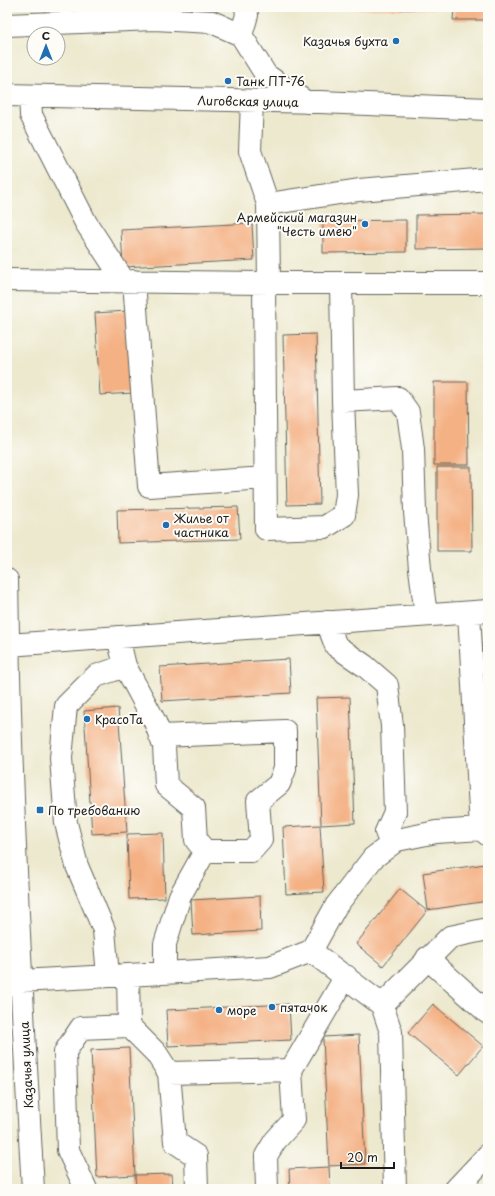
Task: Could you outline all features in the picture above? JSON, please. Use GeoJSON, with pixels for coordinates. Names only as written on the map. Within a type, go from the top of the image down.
{"type":"FeatureCollection","features":[{"type":"Feature","properties":{"kind":"street"},"geometry":{"type":"LineString","coordinates":[[241,35],[247,15],[246,7]]}},
{"type":"Feature","properties":{"kind":"street"},"geometry":{"type":"LineString","coordinates":[[7,25],[154,19],[212,22],[241,35],[266,75],[306,102]]}},
{"type":"Feature","properties":{"kind":"street","name":"Лиговская улица"},"geometry":{"type":"LineString","coordinates":[[7,95],[306,102],[488,109]]}},
{"type":"Feature","properties":{"kind":"street"},"geometry":{"type":"LineString","coordinates":[[30,96],[31,115],[86,223],[129,281],[149,486],[265,478]]}},
{"type":"Feature","properties":{"kind":"street"},"geometry":{"type":"LineString","coordinates":[[252,101],[250,151],[268,204],[266,282],[266,529],[325,527],[344,515],[347,495],[343,401],[341,283]]}},
{"type":"Feature","properties":{"kind":"street"},"geometry":{"type":"LineString","coordinates":[[268,204],[359,190],[488,179]]}},
{"type":"Feature","properties":{"kind":"street"},"geometry":{"type":"LineString","coordinates":[[7,280],[488,283]]}},
{"type":"Feature","properties":{"kind":"street"},"geometry":{"type":"LineString","coordinates":[[343,401],[398,398],[408,412],[413,449],[420,568],[426,616]]}},
{"type":"Feature","properties":{"kind":"street","name":"Казачья улица"},"geometry":{"type":"LineString","coordinates":[[7,580],[8,645],[21,981],[33,1189]]}},
{"type":"Feature","properties":{"kind":"street"},"geometry":{"type":"LineString","coordinates":[[8,645],[478,612],[484,832],[436,832],[397,840],[373,858],[336,906],[311,951],[270,967],[21,981]]}},
{"type":"Feature","properties":{"kind":"street"},"geometry":{"type":"LineString","coordinates":[[327,622],[336,646],[365,666],[387,685],[392,726],[395,812],[386,832],[391,844]]}},
{"type":"Feature","properties":{"kind":"street"},"geometry":{"type":"LineString","coordinates":[[118,637],[125,666],[155,722],[164,746],[166,786],[194,808],[196,840],[205,851]]}},
{"type":"Feature","properties":{"kind":"street"},"geometry":{"type":"LineString","coordinates":[[125,666],[96,676],[66,706],[61,758],[66,823],[77,866],[104,930],[118,976],[128,1026],[156,1053],[169,1072],[175,1142],[196,1156],[197,1189]]}},
{"type":"Feature","properties":{"kind":"street"},"geometry":{"type":"LineString","coordinates":[[160,736],[285,731],[286,769],[279,784],[258,801],[261,840],[251,851],[205,851]]}},
{"type":"Feature","properties":{"kind":"street"},"geometry":{"type":"LineString","coordinates":[[166,973],[165,944],[180,896],[205,851]]}},
{"type":"Feature","properties":{"kind":"street"},"geometry":{"type":"LineString","coordinates":[[382,1005],[427,958],[450,937],[488,929]]}},
{"type":"Feature","properties":{"kind":"street"},"geometry":{"type":"LineString","coordinates":[[311,951],[346,976],[382,1005],[391,1032],[395,1189]]}},
{"type":"Feature","properties":{"kind":"street"},"geometry":{"type":"LineString","coordinates":[[427,958],[488,1013]]}},
{"type":"Feature","properties":{"kind":"street"},"geometry":{"type":"LineString","coordinates":[[267,1189],[266,1156],[275,1141],[294,1120],[291,1070],[346,976]]}},
{"type":"Feature","properties":{"kind":"street"},"geometry":{"type":"LineString","coordinates":[[86,1189],[68,1150],[65,1052],[81,1028],[128,1026]]}},
{"type":"Feature","properties":{"kind":"street"},"geometry":{"type":"LineString","coordinates":[[169,1072],[291,1070]]}},
{"type":"Feature","properties":{"kind":"street"},"geometry":{"type":"LineString","coordinates":[[456,1189],[488,1155]]}},
{"type":"Feature","properties":{"kind":"building"},"geometry":{"type":"Polygon","coordinates":[[[334,7],[488,7],[488,20],[453,20],[454,9],[334,9],[334,7]]]}},
{"type":"Feature","properties":{"kind":"building"},"geometry":{"type":"Polygon","coordinates":[[[488,214],[488,248],[416,249],[416,215],[488,214]]]}},
{"type":"Feature","properties":{"kind":"building"},"geometry":{"type":"Polygon","coordinates":[[[406,220],[406,252],[323,253],[323,221],[406,220]]]}},
{"type":"Feature","properties":{"kind":"building"},"geometry":{"type":"Polygon","coordinates":[[[252,223],[254,260],[123,267],[121,230],[252,223]]]}},
{"type":"Feature","properties":{"kind":"building"},"geometry":{"type":"Polygon","coordinates":[[[128,311],[133,393],[100,395],[95,313],[128,311]]]}},
{"type":"Feature","properties":{"kind":"building"},"geometry":{"type":"Polygon","coordinates":[[[486,317],[488,317],[488,350],[486,350],[486,317]]]}},
{"type":"Feature","properties":{"kind":"building"},"geometry":{"type":"Polygon","coordinates":[[[316,334],[320,504],[287,505],[283,335],[316,334]]]}},
{"type":"Feature","properties":{"kind":"building"},"geometry":{"type":"Polygon","coordinates":[[[434,382],[468,382],[469,465],[434,465],[434,382]]]}},
{"type":"Feature","properties":{"kind":"building"},"geometry":{"type":"Polygon","coordinates":[[[437,467],[471,467],[472,551],[437,551],[437,467]]]}},
{"type":"Feature","properties":{"kind":"building"},"geometry":{"type":"Polygon","coordinates":[[[238,507],[240,539],[118,543],[117,510],[238,507]]]}},
{"type":"Feature","properties":{"kind":"building"},"geometry":{"type":"Polygon","coordinates":[[[289,659],[291,693],[162,701],[160,667],[289,659]]]}},
{"type":"Feature","properties":{"kind":"building"},"geometry":{"type":"Polygon","coordinates":[[[350,697],[355,823],[321,825],[316,698],[350,697]]]}},
{"type":"Feature","properties":{"kind":"building"},"geometry":{"type":"Polygon","coordinates":[[[118,708],[127,832],[92,834],[84,711],[118,708]]]}},
{"type":"Feature","properties":{"kind":"building"},"geometry":{"type":"Polygon","coordinates":[[[320,825],[324,892],[286,894],[283,827],[320,825]]]}},
{"type":"Feature","properties":{"kind":"building"},"geometry":{"type":"Polygon","coordinates":[[[163,833],[165,898],[129,899],[127,834],[163,833]]]}},
{"type":"Feature","properties":{"kind":"building"},"geometry":{"type":"Polygon","coordinates":[[[485,864],[488,881],[488,901],[428,910],[423,873],[485,864]]]}},
{"type":"Feature","properties":{"kind":"building"},"geometry":{"type":"Polygon","coordinates":[[[400,889],[427,911],[383,966],[356,944],[400,889]]]}},
{"type":"Feature","properties":{"kind":"building"},"geometry":{"type":"Polygon","coordinates":[[[260,896],[261,931],[193,935],[191,900],[260,896]]]}},
{"type":"Feature","properties":{"kind":"building"},"geometry":{"type":"Polygon","coordinates":[[[289,1004],[291,1040],[168,1046],[166,1010],[289,1004]]]}},
{"type":"Feature","properties":{"kind":"building"},"geometry":{"type":"Polygon","coordinates":[[[433,1004],[483,1046],[459,1075],[408,1033],[433,1004]]]}},
{"type":"Feature","properties":{"kind":"building"},"geometry":{"type":"Polygon","coordinates":[[[359,1035],[365,1164],[329,1166],[323,1037],[359,1035]]]}},
{"type":"Feature","properties":{"kind":"building"},"geometry":{"type":"Polygon","coordinates":[[[129,1048],[135,1175],[97,1177],[91,1050],[129,1048]]]}},
{"type":"Feature","properties":{"kind":"building"},"geometry":{"type":"Polygon","coordinates":[[[329,1167],[330,1189],[290,1189],[289,1169],[329,1167]]]}},
{"type":"Feature","properties":{"kind":"building"},"geometry":{"type":"Polygon","coordinates":[[[172,1174],[173,1189],[136,1189],[135,1175],[172,1174]]]}},
{"type":"Feature","properties":{"kind":"place","name":"Казачья бухта"},"geometry":{"type":"Point","coordinates":[396,41]}},
{"type":"Feature","properties":{"kind":"place","name":"Танк ПТ-76"},"geometry":{"type":"Point","coordinates":[228,81]}},
{"type":"Feature","properties":{"kind":"place","name":"Армейский магазин \"Честь имею\""},"geometry":{"type":"Point","coordinates":[365,224]}},
{"type":"Feature","properties":{"kind":"place","name":"Жилье от частника"},"geometry":{"type":"Point","coordinates":[166,525]}},
{"type":"Feature","properties":{"kind":"place","name":"КрасоТа"},"geometry":{"type":"Point","coordinates":[87,719]}},
{"type":"Feature","properties":{"kind":"place","name":"По требованию"},"geometry":{"type":"Point","coordinates":[40,810]}},
{"type":"Feature","properties":{"kind":"place","name":"пятачок"},"geometry":{"type":"Point","coordinates":[272,1007]}},
{"type":"Feature","properties":{"kind":"place","name":"море"},"geometry":{"type":"Point","coordinates":[219,1010]}}]}
